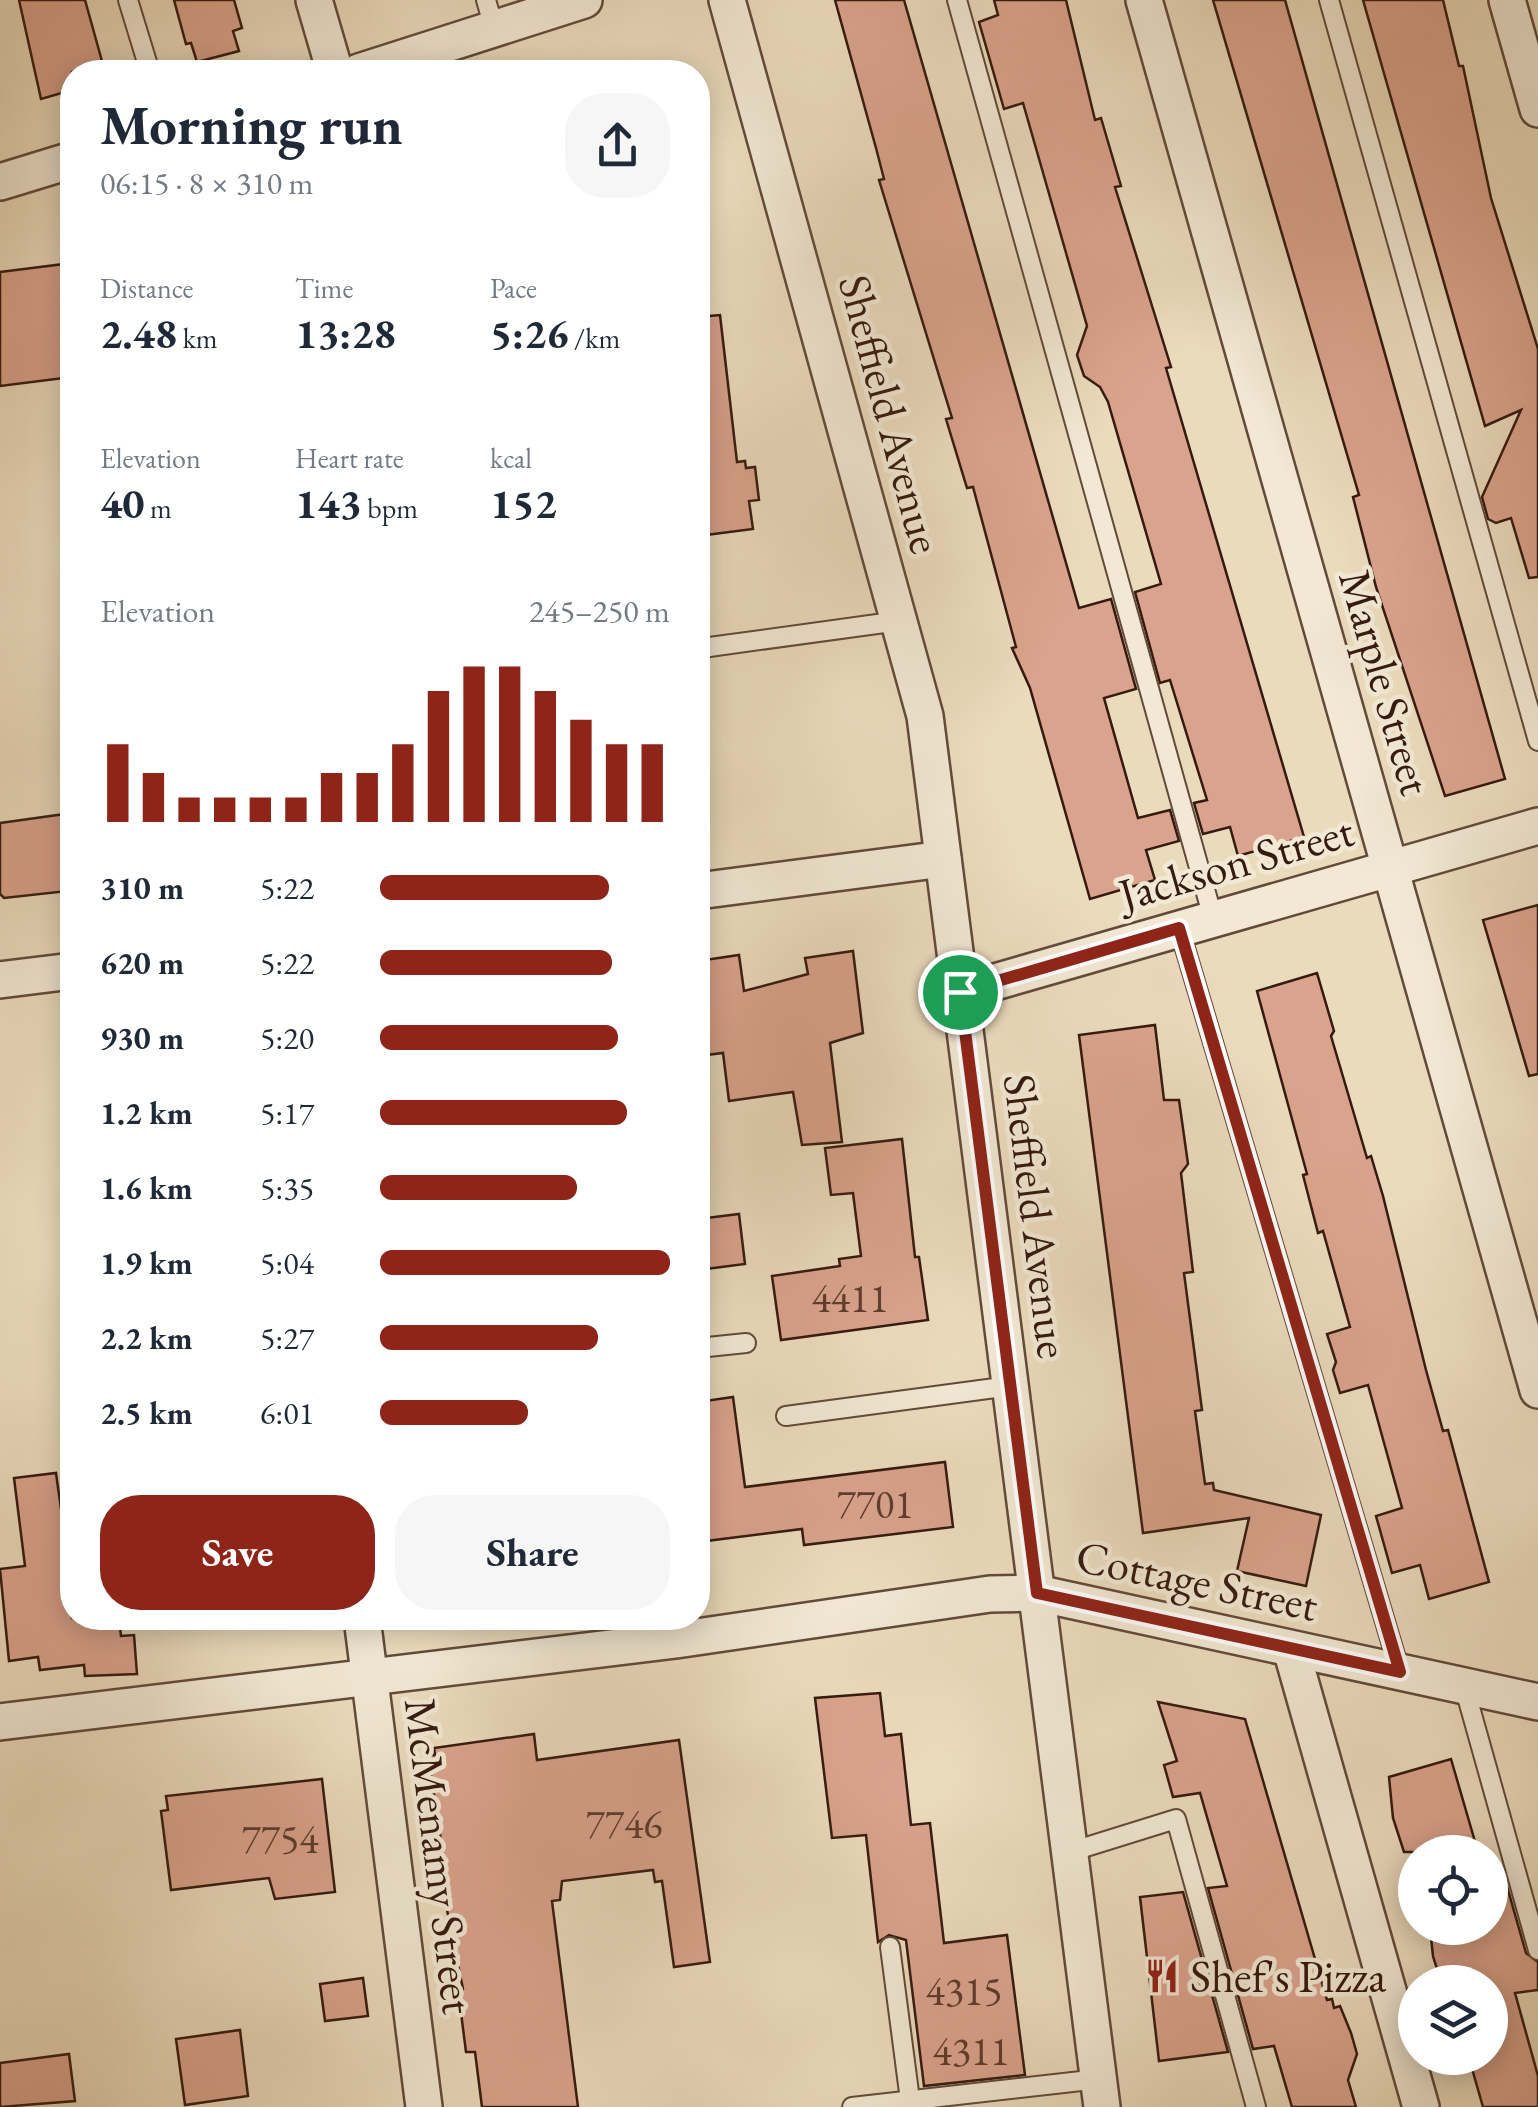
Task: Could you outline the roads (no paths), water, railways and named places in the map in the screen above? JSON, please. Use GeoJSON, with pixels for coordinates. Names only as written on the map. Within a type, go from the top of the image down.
{"type":"FeatureCollection","features":[{"type":"Feature","properties":{"kind":"street"},"geometry":{"type":"LineString","coordinates":[[314,0],[332,60]]}},
{"type":"Feature","properties":{"kind":"street"},"geometry":{"type":"LineString","coordinates":[[386,60],[490,14],[584,0]]}},
{"type":"Feature","properties":{"kind":"street","name":"Sheffield Avenue"},"geometry":{"type":"LineString","coordinates":[[727,0],[925,716],[1100,2093]]}},
{"type":"Feature","properties":{"kind":"street","name":"Marple Street"},"geometry":{"type":"LineString","coordinates":[[1144,0],[1538,1390]]}},
{"type":"Feature","properties":{"kind":"street"},"geometry":{"type":"LineString","coordinates":[[1507,0],[1538,108]]}},
{"type":"Feature","properties":{"kind":"street"},"geometry":{"type":"LineString","coordinates":[[0,182],[60,164]]}},
{"type":"Feature","properties":{"kind":"street","name":"Jackson Street"},"geometry":{"type":"LineString","coordinates":[[960,992],[1538,826]]}},
{"type":"Feature","properties":{"kind":"street"},"geometry":{"type":"LineString","coordinates":[[710,889],[943,859]]}},
{"type":"Feature","properties":{"kind":"street"},"geometry":{"type":"LineString","coordinates":[[0,980],[60,972]]}},
{"type":"Feature","properties":{"kind":"street","name":"Cottage Street"},"geometry":{"type":"LineString","coordinates":[[710,1625],[990,1594],[1037,1593],[1538,1702]]}},
{"type":"Feature","properties":{"kind":"street","name":"McMenamy Street"},"geometry":{"type":"LineString","coordinates":[[363,1630],[424,2107]]}},
{"type":"Feature","properties":{"kind":"street","name":"Cottage Street"},"geometry":{"type":"LineString","coordinates":[[0,1722],[369,1675],[668,1630]]}},
{"type":"Feature","properties":{"kind":"street"},"geometry":{"type":"LineString","coordinates":[[1291,1649],[1421,2107]]}},
{"type":"Feature","properties":{"kind":"lane"},"geometry":{"type":"LineString","coordinates":[[128,0],[146,60]]}},
{"type":"Feature","properties":{"kind":"lane"},"geometry":{"type":"LineString","coordinates":[[957,0],[1214,918]]}},
{"type":"Feature","properties":{"kind":"lane"},"geometry":{"type":"LineString","coordinates":[[1329,0],[1538,741]]}},
{"type":"Feature","properties":{"kind":"lane"},"geometry":{"type":"LineString","coordinates":[[710,647],[898,621]]}},
{"type":"Feature","properties":{"kind":"lane"},"geometry":{"type":"LineString","coordinates":[[1179,928],[1400,1672]]}},
{"type":"Feature","properties":{"kind":"lane"},"geometry":{"type":"LineString","coordinates":[[710,1347],[746,1343]]}},
{"type":"Feature","properties":{"kind":"lane"},"geometry":{"type":"LineString","coordinates":[[786,1416],[1010,1386]]}},
{"type":"Feature","properties":{"kind":"lane"},"geometry":{"type":"LineString","coordinates":[[1464,1686],[1538,1950]]}},
{"type":"Feature","properties":{"kind":"lane"},"geometry":{"type":"LineString","coordinates":[[1070,1852],[1176,1819],[1256,2107]]}},
{"type":"Feature","properties":{"kind":"lane"},"geometry":{"type":"LineString","coordinates":[[890,1947],[910,2100]]}},
{"type":"Feature","properties":{"kind":"lane"},"geometry":{"type":"LineString","coordinates":[[852,2107],[910,2100],[1100,2093]]}},
{"type":"Feature","properties":{"kind":"place","name":"Shef's Pizza"},"geometry":{"type":"Point","coordinates":[1162,1976]}}]}
